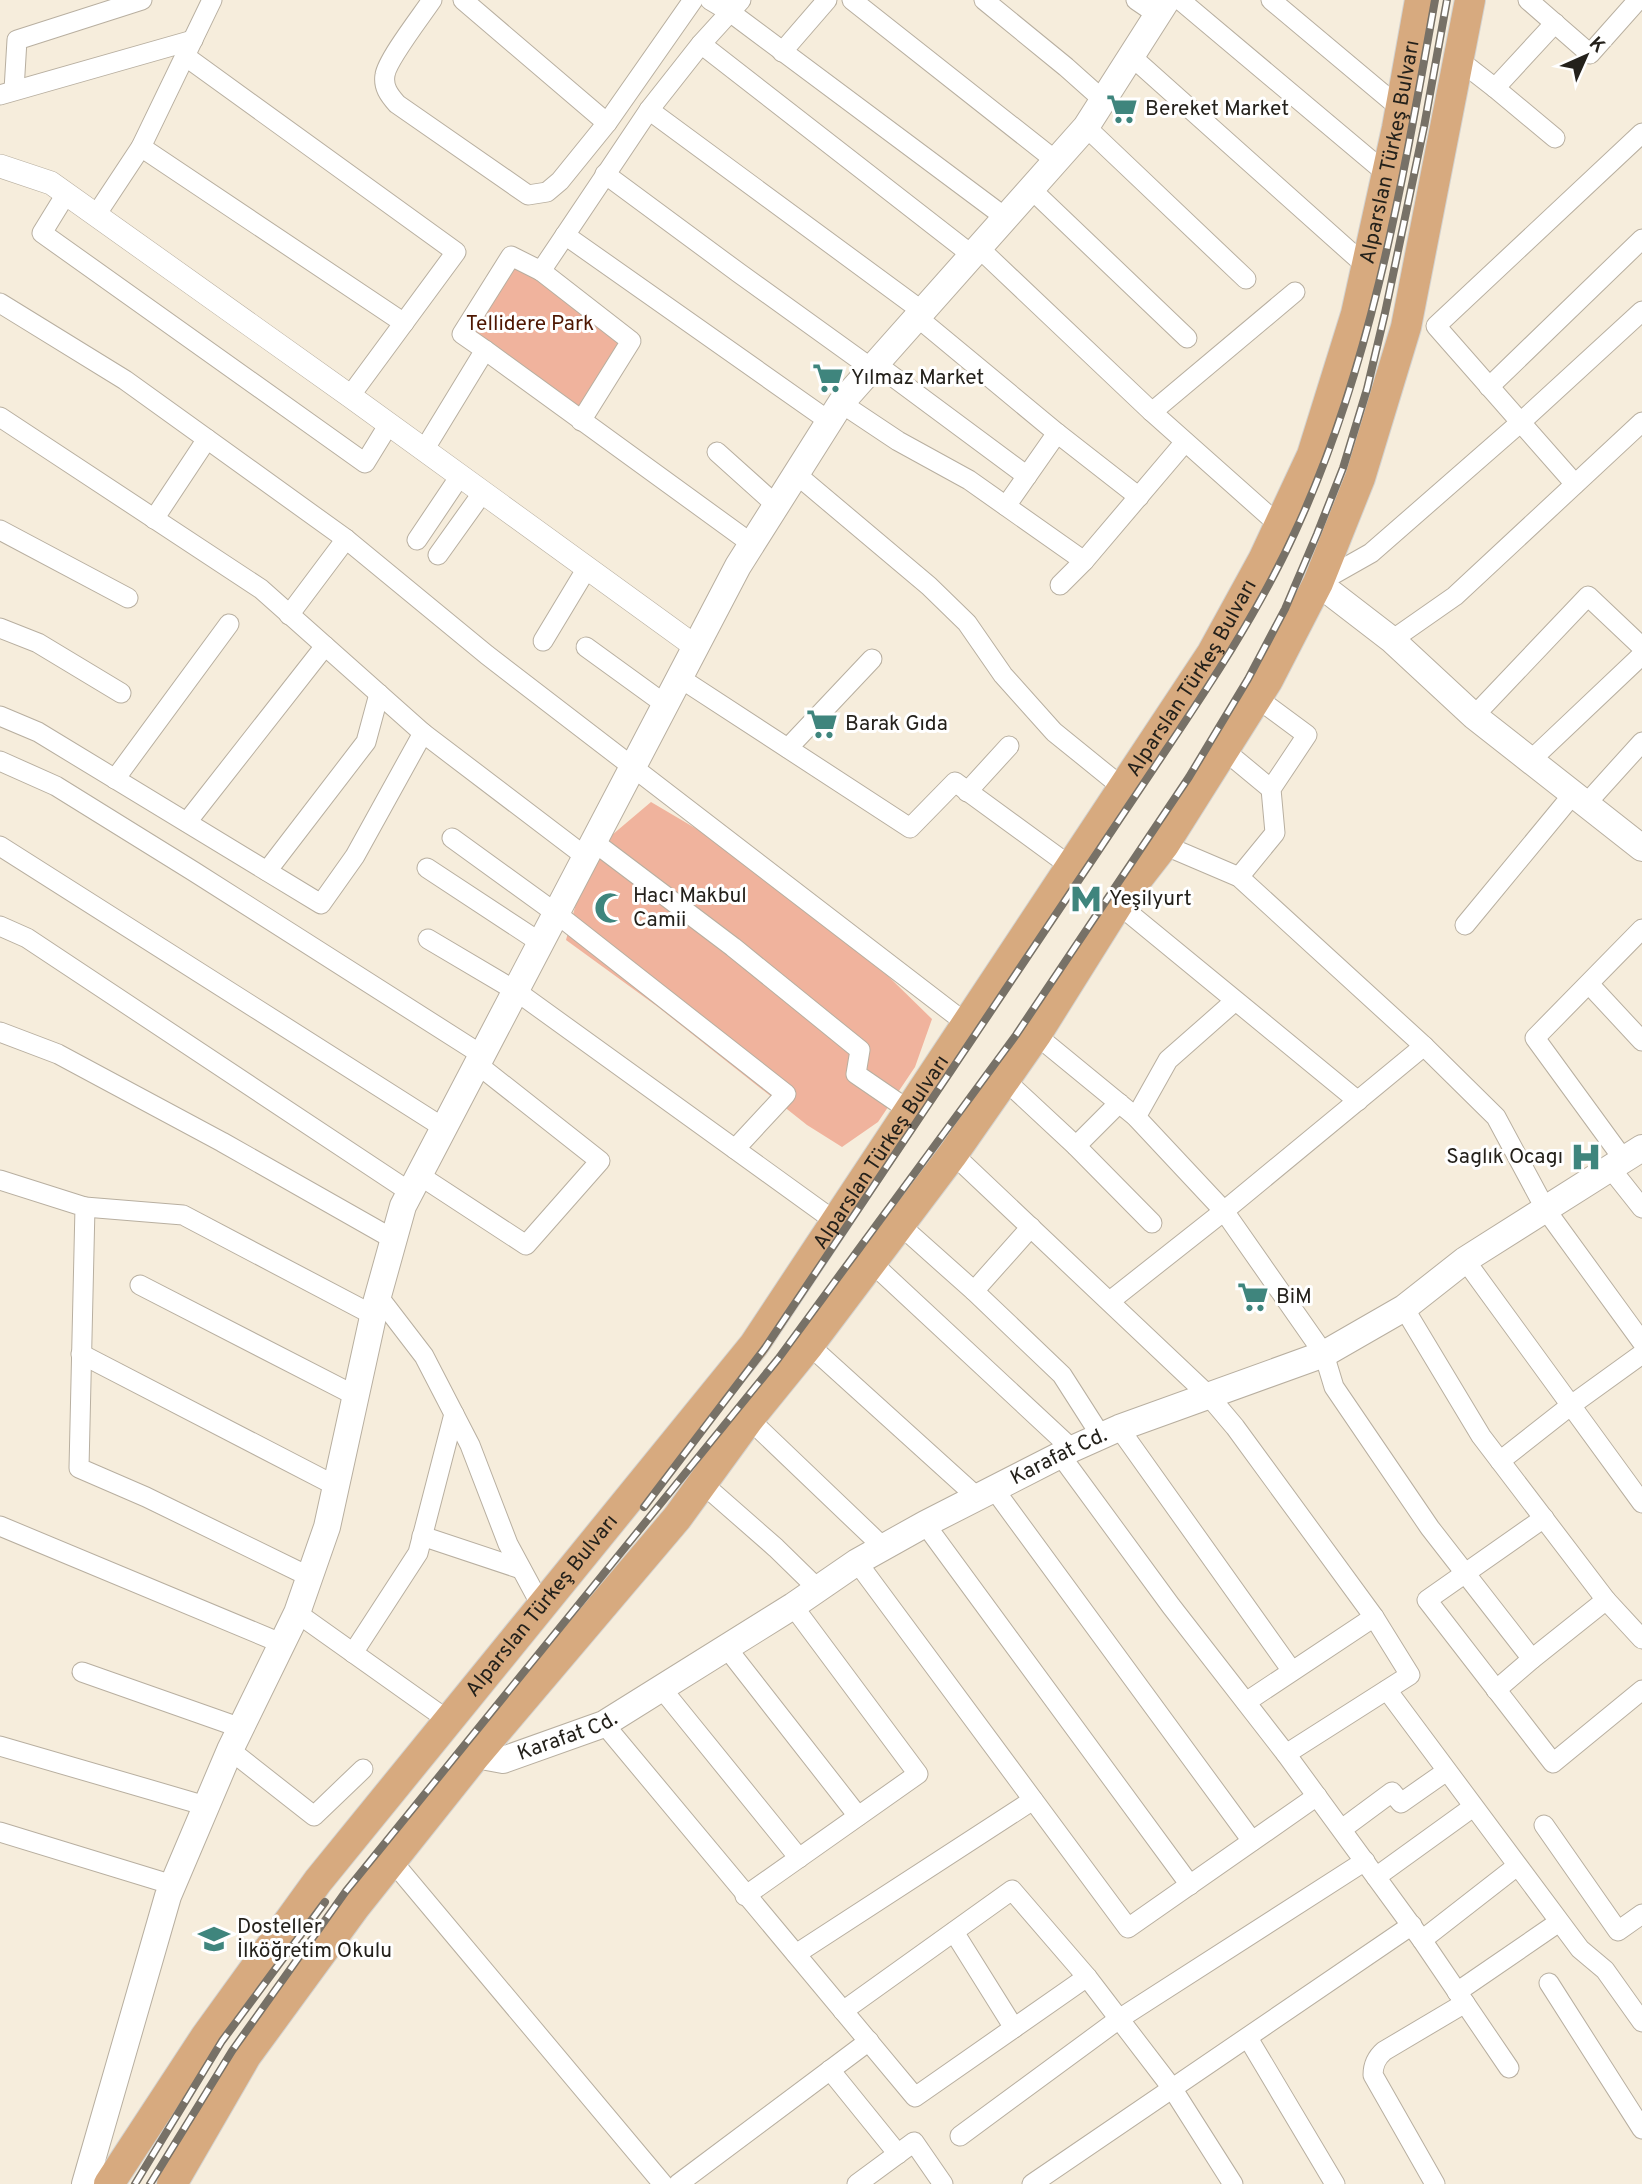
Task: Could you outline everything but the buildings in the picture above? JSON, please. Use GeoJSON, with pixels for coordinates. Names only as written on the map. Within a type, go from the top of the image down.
{"type":"FeatureCollection","features":[{"type":"Feature","properties":{"kind":"main road","name":"Alparslan Türkeş Bulvarı"},"geometry":{"type":"LineString","coordinates":[[110,2184],[206,2036],[318,1881],[754,1345],[1212,653],[1263,560],[1312,455],[1356,314],[1401,109],[1420,0]]}},
{"type":"Feature","properties":{"kind":"main road","name":"Alparslan Türkeş Bulvarı"},"geometry":{"type":"LineString","coordinates":[[172,2184],[246,2056],[355,1907],[476,1755],[677,1518],[749,1419],[809,1345],[953,1154],[1036,1035],[1118,904],[1164,845],[1268,680],[1318,583],[1360,478],[1408,317],[1470,0]]}},
{"type":"Feature","properties":{"kind":"main road"},"geometry":{"type":"LineString","coordinates":[[85,2184],[173,1885],[236,1739],[297,1613],[327,1527],[375,1305],[402,1206],[738,566],[776,505],[835,412],[1086,127],[1131,57],[1154,5]]}},
{"type":"Feature","properties":{"kind":"main road"},"geometry":{"type":"LineString","coordinates":[[1318,583],[1392,640],[1474,716],[1639,840]]}},
{"type":"Feature","properties":{"kind":"main road","name":"Karafat Cd."},"geometry":{"type":"LineString","coordinates":[[476,1755],[503,1760],[604,1724],[793,1606],[857,1562],[925,1524],[1110,1432],[1324,1354],[1404,1308],[1465,1260],[1626,1159]]}},
{"type":"Feature","properties":{"kind":"street"},"geometry":{"type":"LineString","coordinates":[[142,0],[17,40],[7,92],[189,48]]}},
{"type":"Feature","properties":{"kind":"street"},"geometry":{"type":"LineString","coordinates":[[96,215],[141,147],[212,0]]}},
{"type":"Feature","properties":{"kind":"street"},"geometry":{"type":"LineString","coordinates":[[432,0],[389,64],[385,77],[387,91],[391,98],[419,119],[528,195],[541,194],[554,187],[607,123],[693,0]]}},
{"type":"Feature","properties":{"kind":"street"},"geometry":{"type":"LineString","coordinates":[[463,0],[607,123]]}},
{"type":"Feature","properties":{"kind":"street"},"geometry":{"type":"LineString","coordinates":[[710,0],[736,6],[782,52],[1006,218]]}},
{"type":"Feature","properties":{"kind":"street"},"geometry":{"type":"LineString","coordinates":[[782,52],[827,0]]}},
{"type":"Feature","properties":{"kind":"street"},"geometry":{"type":"LineString","coordinates":[[852,0],[1056,161]]}},
{"type":"Feature","properties":{"kind":"street"},"geometry":{"type":"LineString","coordinates":[[984,0],[1103,100]]}},
{"type":"Feature","properties":{"kind":"street"},"geometry":{"type":"LineString","coordinates":[[1180,0],[1387,174]]}},
{"type":"Feature","properties":{"kind":"street"},"geometry":{"type":"LineString","coordinates":[[1272,0],[1401,109]]}},
{"type":"Feature","properties":{"kind":"street"},"geometry":{"type":"LineString","coordinates":[[1528,0],[1590,54],[1638,0]]}},
{"type":"Feature","properties":{"kind":"street"},"geometry":{"type":"LineString","coordinates":[[541,271],[649,110],[701,44],[736,6]]}},
{"type":"Feature","properties":{"kind":"street"},"geometry":{"type":"LineString","coordinates":[[1495,88],[1555,23]]}},
{"type":"Feature","properties":{"kind":"street"},"geometry":{"type":"LineString","coordinates":[[701,44],[975,252],[1279,525]]}},
{"type":"Feature","properties":{"kind":"street"},"geometry":{"type":"LineString","coordinates":[[189,48],[456,252],[350,396]]}},
{"type":"Feature","properties":{"kind":"street"},"geometry":{"type":"LineString","coordinates":[[1131,57],[1366,266]]}},
{"type":"Feature","properties":{"kind":"street"},"geometry":{"type":"LineString","coordinates":[[1459,60],[1555,138]]}},
{"type":"Feature","properties":{"kind":"street"},"geometry":{"type":"LineString","coordinates":[[649,110],[920,314],[1057,433],[1139,497]]}},
{"type":"Feature","properties":{"kind":"street"},"geometry":{"type":"LineString","coordinates":[[1086,127],[1246,279]]}},
{"type":"Feature","properties":{"kind":"street"},"geometry":{"type":"LineString","coordinates":[[1436,326],[1642,134]]}},
{"type":"Feature","properties":{"kind":"street"},"geometry":{"type":"LineString","coordinates":[[141,147],[404,323]]}},
{"type":"Feature","properties":{"kind":"street"},"geometry":{"type":"LineString","coordinates":[[0,166],[51,183],[696,647]]}},
{"type":"Feature","properties":{"kind":"street"},"geometry":{"type":"LineString","coordinates":[[605,174],[739,274],[874,366],[1027,476]]}},
{"type":"Feature","properties":{"kind":"street"},"geometry":{"type":"LineString","coordinates":[[1031,189],[1187,338]]}},
{"type":"Feature","properties":{"kind":"street"},"geometry":{"type":"LineString","coordinates":[[66,194],[42,233],[223,363],[365,463],[389,424]]}},
{"type":"Feature","properties":{"kind":"street"},"geometry":{"type":"LineString","coordinates":[[565,235],[835,412],[898,441],[969,480],[1084,561]]}},
{"type":"Feature","properties":{"kind":"street"},"geometry":{"type":"LineString","coordinates":[[1489,387],[1642,239]]}},
{"type":"Feature","properties":{"kind":"street"},"geometry":{"type":"LineString","coordinates":[[581,421],[631,341],[541,271],[511,256],[462,334],[581,421],[752,544]]}},
{"type":"Feature","properties":{"kind":"street"},"geometry":{"type":"LineString","coordinates":[[1152,412],[1295,292]]}},
{"type":"Feature","properties":{"kind":"street"},"geometry":{"type":"LineString","coordinates":[[0,303],[125,380],[346,539],[487,655],[967,1024]]}},
{"type":"Feature","properties":{"kind":"street"},"geometry":{"type":"LineString","coordinates":[[1318,583],[1371,553],[1521,422],[1642,311]]}},
{"type":"Feature","properties":{"kind":"street"},"geometry":{"type":"LineString","coordinates":[[1408,317],[1436,326],[1575,484]]}},
{"type":"Feature","properties":{"kind":"street"},"geometry":{"type":"LineString","coordinates":[[424,450],[485,350]]}},
{"type":"Feature","properties":{"kind":"street"},"geometry":{"type":"LineString","coordinates":[[0,417],[261,589],[423,733],[733,947],[860,1050],[856,1074],[910,1111]]}},
{"type":"Feature","properties":{"kind":"street"},"geometry":{"type":"LineString","coordinates":[[1392,640],[1455,596],[1642,422]]}},
{"type":"Feature","properties":{"kind":"street"},"geometry":{"type":"LineString","coordinates":[[1006,506],[1057,433]]}},
{"type":"Feature","properties":{"kind":"street"},"geometry":{"type":"LineString","coordinates":[[154,519],[207,439]]}},
{"type":"Feature","properties":{"kind":"street"},"geometry":{"type":"LineString","coordinates":[[1060,584],[1084,561],[1185,442]]}},
{"type":"Feature","properties":{"kind":"street"},"geometry":{"type":"LineString","coordinates":[[716,452],[776,505]]}},
{"type":"Feature","properties":{"kind":"street"},"geometry":{"type":"LineString","coordinates":[[796,474],[929,586],[967,623],[1003,675],[1054,732],[1122,787]]}},
{"type":"Feature","properties":{"kind":"street"},"geometry":{"type":"LineString","coordinates":[[417,540],[460,476]]}},
{"type":"Feature","properties":{"kind":"street"},"geometry":{"type":"LineString","coordinates":[[438,555],[483,492]]}},
{"type":"Feature","properties":{"kind":"street"},"geometry":{"type":"LineString","coordinates":[[0,530],[128,598]]}},
{"type":"Feature","properties":{"kind":"street"},"geometry":{"type":"LineString","coordinates":[[289,615],[346,539]]}},
{"type":"Feature","properties":{"kind":"street"},"geometry":{"type":"LineString","coordinates":[[543,641],[587,568]]}},
{"type":"Feature","properties":{"kind":"street"},"geometry":{"type":"LineString","coordinates":[[1474,716],[1588,596],[1642,648]]}},
{"type":"Feature","properties":{"kind":"street"},"geometry":{"type":"LineString","coordinates":[[115,779],[229,624]]}},
{"type":"Feature","properties":{"kind":"street"},"geometry":{"type":"LineString","coordinates":[[0,628],[38,643],[121,693]]}},
{"type":"Feature","properties":{"kind":"street"},"geometry":{"type":"LineString","coordinates":[[187,822],[325,646]]}},
{"type":"Feature","properties":{"kind":"street"},"geometry":{"type":"LineString","coordinates":[[586,647],[666,705]]}},
{"type":"Feature","properties":{"kind":"street"},"geometry":{"type":"LineString","coordinates":[[1531,760],[1642,655]]}},
{"type":"Feature","properties":{"kind":"street"},"geometry":{"type":"LineString","coordinates":[[788,748],[872,659]]}},
{"type":"Feature","properties":{"kind":"street"},"geometry":{"type":"LineString","coordinates":[[680,678],[910,828],[955,782],[1070,866]]}},
{"type":"Feature","properties":{"kind":"street"},"geometry":{"type":"LineString","coordinates":[[267,871],[366,742],[379,694]]}},
{"type":"Feature","properties":{"kind":"street"},"geometry":{"type":"LineString","coordinates":[[1239,877],[1275,833],[1271,789],[1307,735],[1257,698]]}},
{"type":"Feature","properties":{"kind":"street"},"geometry":{"type":"LineString","coordinates":[[0,716],[38,732],[321,904],[355,856],[423,733]]}},
{"type":"Feature","properties":{"kind":"street"},"geometry":{"type":"LineString","coordinates":[[1465,925],[1580,798],[1642,742]]}},
{"type":"Feature","properties":{"kind":"street"},"geometry":{"type":"LineString","coordinates":[[967,792],[1009,746]]}},
{"type":"Feature","properties":{"kind":"street"},"geometry":{"type":"LineString","coordinates":[[1224,750],[1271,789]]}},
{"type":"Feature","properties":{"kind":"street"},"geometry":{"type":"LineString","coordinates":[[0,761],[56,786],[193,871],[480,1059],[600,1161],[526,1245],[414,1183],[27,938],[0,926]]}},
{"type":"Feature","properties":{"kind":"street"},"geometry":{"type":"LineString","coordinates":[[452,838],[557,914],[786,1094],[735,1149]]}},
{"type":"Feature","properties":{"kind":"street"},"geometry":{"type":"LineString","coordinates":[[1164,845],[1239,877],[1424,1045],[1496,1117],[1546,1210],[1642,1342]]}},
{"type":"Feature","properties":{"kind":"street"},"geometry":{"type":"LineString","coordinates":[[0,846],[444,1128]]}},
{"type":"Feature","properties":{"kind":"street"},"geometry":{"type":"LineString","coordinates":[[427,868],[541,943]]}},
{"type":"Feature","properties":{"kind":"street"},"geometry":{"type":"LineString","coordinates":[[1118,904],[1358,1101]]}},
{"type":"Feature","properties":{"kind":"street"},"geometry":{"type":"LineString","coordinates":[[1642,929],[1535,1038],[1626,1159],[1642,1208]]}},
{"type":"Feature","properties":{"kind":"street"},"geometry":{"type":"LineString","coordinates":[[428,939],[516,991],[836,1222]]}},
{"type":"Feature","properties":{"kind":"street"},"geometry":{"type":"LineString","coordinates":[[1589,984],[1642,1040]]}},
{"type":"Feature","properties":{"kind":"street"},"geometry":{"type":"LineString","coordinates":[[1136,1117],[1168,1060],[1235,1001]]}},
{"type":"Feature","properties":{"kind":"street"},"geometry":{"type":"LineString","coordinates":[[0,1031],[58,1054],[222,1142],[393,1239]]}},
{"type":"Feature","properties":{"kind":"street"},"geometry":{"type":"LineString","coordinates":[[1036,1035],[1136,1117],[1224,1210],[1324,1354],[1334,1387],[1430,1528],[1532,1658]]}},
{"type":"Feature","properties":{"kind":"street"},"geometry":{"type":"LineString","coordinates":[[1110,1301],[1424,1045]]}},
{"type":"Feature","properties":{"kind":"street"},"geometry":{"type":"LineString","coordinates":[[1005,1080],[1076,1146],[1152,1223]]}},
{"type":"Feature","properties":{"kind":"street"},"geometry":{"type":"LineString","coordinates":[[1076,1146],[1119,1103]]}},
{"type":"Feature","properties":{"kind":"street"},"geometry":{"type":"LineString","coordinates":[[953,1154],[1208,1395],[1374,1617],[1410,1675],[1286,1754]]}},
{"type":"Feature","properties":{"kind":"street"},"geometry":{"type":"LineString","coordinates":[[0,1180],[85,1207],[183,1215],[375,1305],[424,1356],[470,1445],[508,1544],[542,1607]]}},
{"type":"Feature","properties":{"kind":"street"},"geometry":{"type":"LineString","coordinates":[[85,1207],[79,1468],[146,1497],[310,1577]]}},
{"type":"Feature","properties":{"kind":"street"},"geometry":{"type":"LineString","coordinates":[[900,1225],[1062,1375],[1110,1432],[1292,1671]]}},
{"type":"Feature","properties":{"kind":"street"},"geometry":{"type":"LineString","coordinates":[[974,1291],[1031,1227]]}},
{"type":"Feature","properties":{"kind":"street"},"geometry":{"type":"LineString","coordinates":[[1465,1260],[1642,1503]]}},
{"type":"Feature","properties":{"kind":"street"},"geometry":{"type":"LineString","coordinates":[[872,1263],[1066,1453],[1171,1606],[1371,1869],[1509,2068]]}},
{"type":"Feature","properties":{"kind":"street"},"geometry":{"type":"LineString","coordinates":[[140,1284],[356,1396]]}},
{"type":"Feature","properties":{"kind":"street"},"geometry":{"type":"LineString","coordinates":[[1404,1308],[1481,1436],[1606,1600],[1642,1639]]}},
{"type":"Feature","properties":{"kind":"street"},"geometry":{"type":"LineString","coordinates":[[809,1345],[986,1493],[1252,1841]]}},
{"type":"Feature","properties":{"kind":"street"},"geometry":{"type":"LineString","coordinates":[[81,1354],[336,1486]]}},
{"type":"Feature","properties":{"kind":"street"},"geometry":{"type":"LineString","coordinates":[[1500,1461],[1642,1354]]}},
{"type":"Feature","properties":{"kind":"street"},"geometry":{"type":"LineString","coordinates":[[353,1654],[418,1553],[454,1414]]}},
{"type":"Feature","properties":{"kind":"street"},"geometry":{"type":"LineString","coordinates":[[749,1419],[883,1547]]}},
{"type":"Feature","properties":{"kind":"street"},"geometry":{"type":"LineString","coordinates":[[703,1484],[818,1588]]}},
{"type":"Feature","properties":{"kind":"street"},"geometry":{"type":"LineString","coordinates":[[1544,1518],[1427,1600],[1553,1763],[1642,1690]]}},
{"type":"Feature","properties":{"kind":"street"},"geometry":{"type":"LineString","coordinates":[[925,1524],[1190,1885]]}},
{"type":"Feature","properties":{"kind":"street"},"geometry":{"type":"LineString","coordinates":[[0,1526],[283,1644]]}},
{"type":"Feature","properties":{"kind":"street"},"geometry":{"type":"LineString","coordinates":[[422,1536],[521,1569]]}},
{"type":"Feature","properties":{"kind":"street"},"geometry":{"type":"LineString","coordinates":[[857,1562],[1128,1928],[1317,1796]]}},
{"type":"Feature","properties":{"kind":"street"},"geometry":{"type":"LineString","coordinates":[[1496,1690],[1606,1600]]}},
{"type":"Feature","properties":{"kind":"street"},"geometry":{"type":"LineString","coordinates":[[746,1896],[918,1774],[793,1606]]}},
{"type":"Feature","properties":{"kind":"street"},"geometry":{"type":"LineString","coordinates":[[297,1613],[449,1721]]}},
{"type":"Feature","properties":{"kind":"street"},"geometry":{"type":"LineString","coordinates":[[1245,1702],[1374,1617]]}},
{"type":"Feature","properties":{"kind":"street"},"geometry":{"type":"LineString","coordinates":[[726,1647],[858,1816]]}},
{"type":"Feature","properties":{"kind":"street"},"geometry":{"type":"LineString","coordinates":[[82,1672],[236,1739],[314,1816],[363,1769]]}},
{"type":"Feature","properties":{"kind":"street"},"geometry":{"type":"LineString","coordinates":[[662,1689],[799,1857]]}},
{"type":"Feature","properties":{"kind":"street"},"geometry":{"type":"LineString","coordinates":[[1387,1690],[1559,1922],[1580,1949],[1605,1970],[1642,2022]]}},
{"type":"Feature","properties":{"kind":"street"},"geometry":{"type":"LineString","coordinates":[[604,1724],[915,2097],[1087,1977]]}},
{"type":"Feature","properties":{"kind":"street"},"geometry":{"type":"LineString","coordinates":[[0,1746],[206,1806]]}},
{"type":"Feature","properties":{"kind":"street"},"geometry":{"type":"LineString","coordinates":[[1342,1829],[1392,1792],[1401,1803],[1441,1775]]}},
{"type":"Feature","properties":{"kind":"street"},"geometry":{"type":"LineString","coordinates":[[796,1954],[1033,1800]]}},
{"type":"Feature","properties":{"kind":"street"},"geometry":{"type":"LineString","coordinates":[[960,2136],[1119,2019],[1473,1807]]}},
{"type":"Feature","properties":{"kind":"street"},"geometry":{"type":"LineString","coordinates":[[1544,1825],[1618,1931],[1641,1919]]}},
{"type":"Feature","properties":{"kind":"street"},"geometry":{"type":"LineString","coordinates":[[0,1832],[173,1885]]}},
{"type":"Feature","properties":{"kind":"street"},"geometry":{"type":"LineString","coordinates":[[393,1862],[663,2184]]}},
{"type":"Feature","properties":{"kind":"street"},"geometry":{"type":"LineString","coordinates":[[1034,2183],[1248,2038],[1417,1933],[1517,1866]]}},
{"type":"Feature","properties":{"kind":"street"},"geometry":{"type":"LineString","coordinates":[[844,2011],[1012,1890],[1087,1977],[1172,2088],[1233,2184]]}},
{"type":"Feature","properties":{"kind":"street"},"geometry":{"type":"LineString","coordinates":[[1435,2184],[1373,2076],[1375,2062],[1384,2050],[1461,1997],[1559,1922]]}},
{"type":"Feature","properties":{"kind":"street"},"geometry":{"type":"LineString","coordinates":[[954,1932],[1014,2028]]}},
{"type":"Feature","properties":{"kind":"street"},"geometry":{"type":"LineString","coordinates":[[1549,1983],[1642,2129]]}},
{"type":"Feature","properties":{"kind":"street"},"geometry":{"type":"LineString","coordinates":[[1248,2038],[1335,2184]]}},
{"type":"Feature","properties":{"kind":"street"},"geometry":{"type":"LineString","coordinates":[[678,2184],[869,2042]]}},
{"type":"Feature","properties":{"kind":"street"},"geometry":{"type":"LineString","coordinates":[[830,2070],[898,2154]]}},
{"type":"Feature","properties":{"kind":"street"},"geometry":{"type":"LineString","coordinates":[[857,2184],[914,2142],[943,2184]]}},
{"type":"Feature","properties":{"kind":"green space","name":"Tellidere Park"},"geometry":{"type":"Polygon","coordinates":[[[513,261],[624,342],[580,414],[467,333],[513,261]]]}},
{"type":"Feature","properties":{"kind":"green space"},"geometry":{"type":"Polygon","coordinates":[[[651,802],[712,838],[888,976],[932,1019],[915,1067],[878,1122],[842,1147],[807,1125],[658,1007],[566,940],[577,900],[612,835],[651,802]]]}},
{"type":"Feature","properties":{"kind":"railway"},"geometry":{"type":"LineString","coordinates":[[644,1507],[765,1348],[1197,704],[1281,562],[1322,469],[1365,338],[1397,203],[1435,0]]}},
{"type":"Feature","properties":{"kind":"railway"},"geometry":{"type":"LineString","coordinates":[[150,2184],[232,2051],[346,1891],[778,1359],[1016,1035],[1189,777],[1248,679],[1285,609],[1317,534],[1343,468],[1367,389],[1424,127],[1447,0]]}},
{"type":"Feature","properties":{"kind":"railway"},"geometry":{"type":"LineString","coordinates":[[135,2184],[222,2041],[325,1902]]}},
{"type":"Feature","properties":{"kind":"place","name":"Bereket Market"},"geometry":{"type":"Point","coordinates":[1122,109]}},
{"type":"Feature","properties":{"kind":"place","name":"Yılmaz Market"},"geometry":{"type":"Point","coordinates":[828,378]}},
{"type":"Feature","properties":{"kind":"place","name":"Barak Gıda"},"geometry":{"type":"Point","coordinates":[822,724]}},
{"type":"Feature","properties":{"kind":"place","name":"Yeşilyurt"},"geometry":{"type":"Point","coordinates":[1086,899]}},
{"type":"Feature","properties":{"kind":"place","name":"Hacı Makbul Camii"},"geometry":{"type":"Point","coordinates":[610,908]}},
{"type":"Feature","properties":{"kind":"place","name":"Saglık Ocagı"},"geometry":{"type":"Point","coordinates":[1586,1157]}},
{"type":"Feature","properties":{"kind":"place","name":"BiM"},"geometry":{"type":"Point","coordinates":[1253,1297]}},
{"type":"Feature","properties":{"kind":"place","name":"Dosteller İlköğretim Okulu"},"geometry":{"type":"Point","coordinates":[214,1939]}}]}
